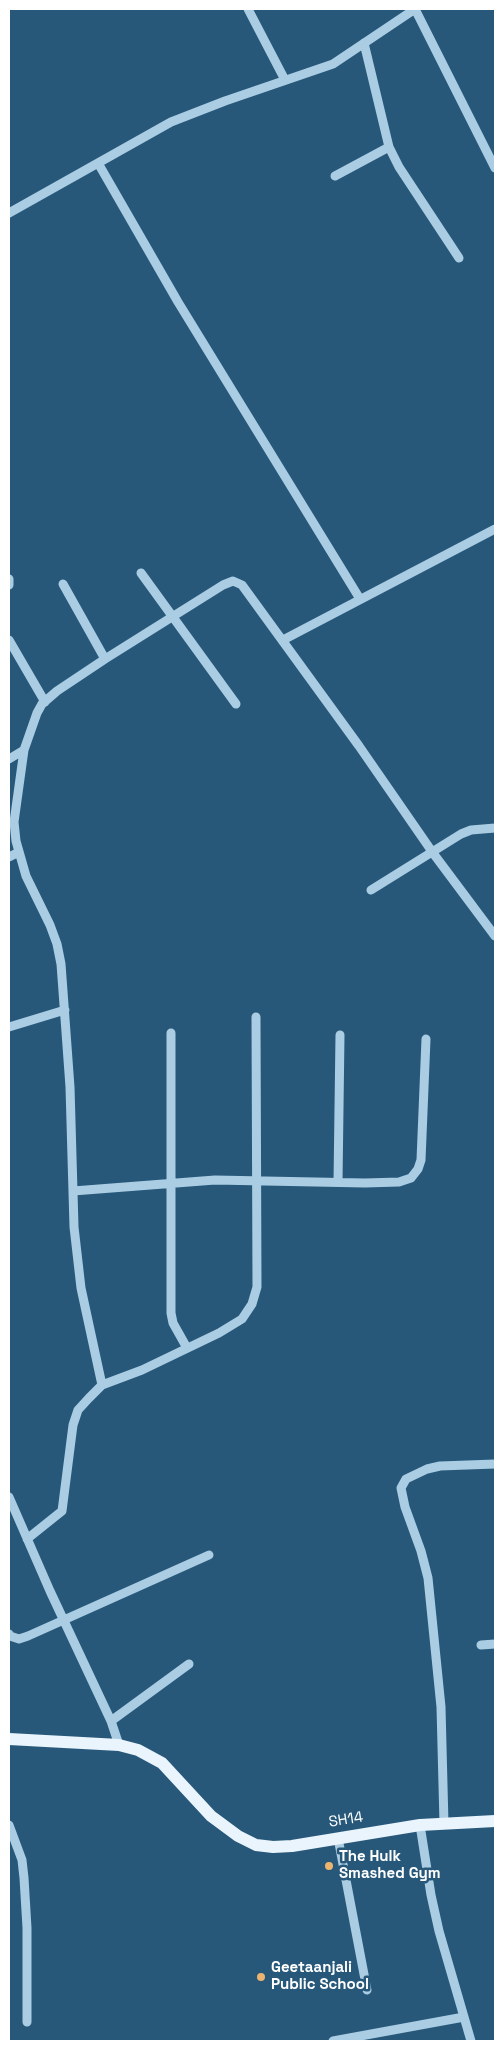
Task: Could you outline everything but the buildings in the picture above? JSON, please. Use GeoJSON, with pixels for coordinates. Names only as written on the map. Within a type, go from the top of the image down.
{"type":"FeatureCollection","features":[{"type":"Feature","properties":{"kind":"main road","name":"SH14"},"geometry":{"type":"LineString","coordinates":[[9,1739],[119,1745],[138,1750],[162,1763],[211,1816],[238,1836],[256,1845],[273,1847],[292,1846],[420,1825],[495,1821]]}},
{"type":"Feature","properties":{"kind":"street"},"geometry":{"type":"LineString","coordinates":[[248,9],[285,80]]}},
{"type":"Feature","properties":{"kind":"street"},"geometry":{"type":"LineString","coordinates":[[9,212],[171,122],[332,64],[415,9],[495,168]]}},
{"type":"Feature","properties":{"kind":"street"},"geometry":{"type":"LineString","coordinates":[[364,43],[390,147],[399,167],[459,258]]}},
{"type":"Feature","properties":{"kind":"street"},"geometry":{"type":"LineString","coordinates":[[336,176],[390,147]]}},
{"type":"Feature","properties":{"kind":"street"},"geometry":{"type":"LineString","coordinates":[[98,163],[178,302],[360,599]]}},
{"type":"Feature","properties":{"kind":"street"},"geometry":{"type":"LineString","coordinates":[[283,640],[495,529]]}},
{"type":"Feature","properties":{"kind":"street"},"geometry":{"type":"LineString","coordinates":[[141,573],[236,704]]}},
{"type":"Feature","properties":{"kind":"street"},"geometry":{"type":"LineString","coordinates":[[9,580],[9,585]]}},
{"type":"Feature","properties":{"kind":"street"},"geometry":{"type":"LineString","coordinates":[[102,1386],[81,1288],[74,1227],[70,1087],[58,944],[26,876],[19,852],[14,822],[24,750],[37,713],[45,702],[105,659],[223,585],[233,581],[246,589],[433,853],[495,936]]}},
{"type":"Feature","properties":{"kind":"street"},"geometry":{"type":"LineString","coordinates":[[63,584],[105,659]]}},
{"type":"Feature","properties":{"kind":"street"},"geometry":{"type":"LineString","coordinates":[[9,640],[45,702]]}},
{"type":"Feature","properties":{"kind":"street"},"geometry":{"type":"LineString","coordinates":[[9,760],[24,750]]}},
{"type":"Feature","properties":{"kind":"street"},"geometry":{"type":"LineString","coordinates":[[371,890],[461,834],[471,830],[495,828]]}},
{"type":"Feature","properties":{"kind":"street"},"geometry":{"type":"LineString","coordinates":[[9,857],[19,852]]}},
{"type":"Feature","properties":{"kind":"street"},"geometry":{"type":"LineString","coordinates":[[9,1027],[65,1010]]}},
{"type":"Feature","properties":{"kind":"street"},"geometry":{"type":"LineString","coordinates":[[27,1539],[62,1511],[73,1425],[78,1410],[102,1386],[128,1376],[219,1333],[242,1319],[252,1304],[257,1287],[256,1017]]}},
{"type":"Feature","properties":{"kind":"street"},"geometry":{"type":"LineString","coordinates":[[171,1033],[171,1313],[173,1323],[187,1348]]}},
{"type":"Feature","properties":{"kind":"street"},"geometry":{"type":"LineString","coordinates":[[338,1182],[340,1035]]}},
{"type":"Feature","properties":{"kind":"street"},"geometry":{"type":"LineString","coordinates":[[73,1191],[215,1180],[399,1182],[410,1178],[418,1169],[421,1160],[426,1039]]}},
{"type":"Feature","properties":{"kind":"street"},"geometry":{"type":"LineString","coordinates":[[444,1824],[441,1706],[428,1578],[421,1551],[405,1507],[401,1488],[406,1479],[427,1469],[440,1466],[495,1464]]}},
{"type":"Feature","properties":{"kind":"street"},"geometry":{"type":"LineString","coordinates":[[9,1497],[64,1622],[111,1721],[119,1745]]}},
{"type":"Feature","properties":{"kind":"street"},"geometry":{"type":"LineString","coordinates":[[9,1634],[19,1639],[64,1622],[209,1555]]}},
{"type":"Feature","properties":{"kind":"street"},"geometry":{"type":"LineString","coordinates":[[480,1645],[495,1644]]}},
{"type":"Feature","properties":{"kind":"street"},"geometry":{"type":"LineString","coordinates":[[111,1721],[190,1664]]}},
{"type":"Feature","properties":{"kind":"street"},"geometry":{"type":"LineString","coordinates":[[420,1825],[435,1913],[472,2041]]}},
{"type":"Feature","properties":{"kind":"street"},"geometry":{"type":"LineString","coordinates":[[9,1826],[22,1860],[24,1878],[27,1928],[27,2022]]}},
{"type":"Feature","properties":{"kind":"street"},"geometry":{"type":"LineString","coordinates":[[338,1838],[367,1990]]}},
{"type":"Feature","properties":{"kind":"street"},"geometry":{"type":"LineString","coordinates":[[333,2041],[375,2037],[464,2017]]}},
{"type":"Feature","properties":{"kind":"place","name":"The Hulk Smashed Gym"},"geometry":{"type":"Point","coordinates":[329,1866]}},
{"type":"Feature","properties":{"kind":"place","name":"Geetaanjali Public School"},"geometry":{"type":"Point","coordinates":[261,1977]}}]}
